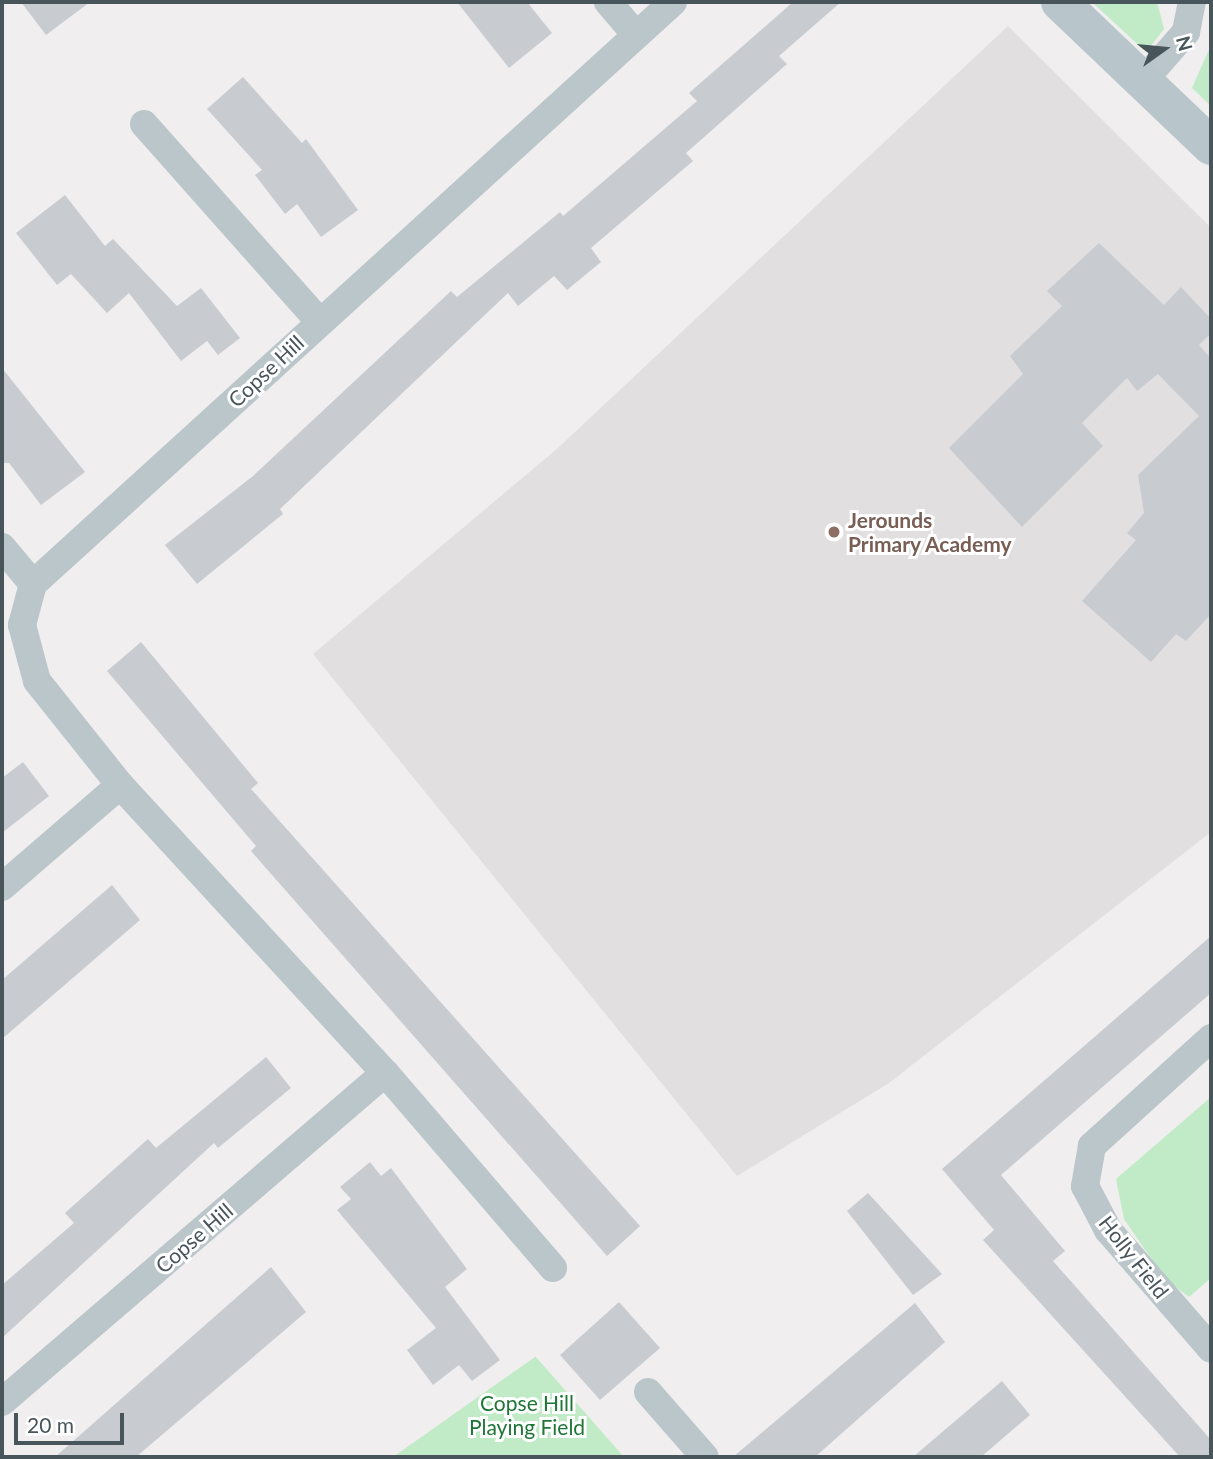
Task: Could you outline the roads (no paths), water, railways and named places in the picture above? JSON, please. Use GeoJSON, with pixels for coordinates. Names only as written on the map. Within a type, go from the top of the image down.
{"type":"FeatureCollection","features":[{"type":"Feature","properties":{"kind":"street"},"geometry":{"type":"LineString","coordinates":[[608,2],[635,34]]}},
{"type":"Feature","properties":{"kind":"street","name":"Copse Hill"},"geometry":{"type":"LineString","coordinates":[[33,584],[673,2]]}},
{"type":"Feature","properties":{"kind":"street"},"geometry":{"type":"LineString","coordinates":[[1060,2],[1144,79],[1211,146]]}},
{"type":"Feature","properties":{"kind":"street"},"geometry":{"type":"LineString","coordinates":[[1144,79],[1186,32],[1192,2]]}},
{"type":"Feature","properties":{"kind":"street"},"geometry":{"type":"LineString","coordinates":[[144,124],[320,322]]}},
{"type":"Feature","properties":{"kind":"street"},"geometry":{"type":"LineString","coordinates":[[2,547],[33,584],[22,625],[37,681],[120,785],[386,1073],[553,1268]]}},
{"type":"Feature","properties":{"kind":"street"},"geometry":{"type":"LineString","coordinates":[[2,887],[120,785]]}},
{"type":"Feature","properties":{"kind":"street","name":"Holly Field"},"geometry":{"type":"LineString","coordinates":[[1211,1038],[1091,1146],[1084,1186],[1108,1230],[1211,1349]]}},
{"type":"Feature","properties":{"kind":"street","name":"Copse Hill"},"geometry":{"type":"LineString","coordinates":[[2,1402],[386,1073]]}},
{"type":"Feature","properties":{"kind":"street"},"geometry":{"type":"LineString","coordinates":[[648,1392],[705,1457]]}},
{"type":"Feature","properties":{"kind":"place","name":"Jerounds Primary Academy"},"geometry":{"type":"Point","coordinates":[834,532]}},
{"type":"Feature","properties":{"kind":"park label","name":"Copse Hill Playing Field"},"geometry":{"type":"Point","coordinates":[527,1415]}}]}
